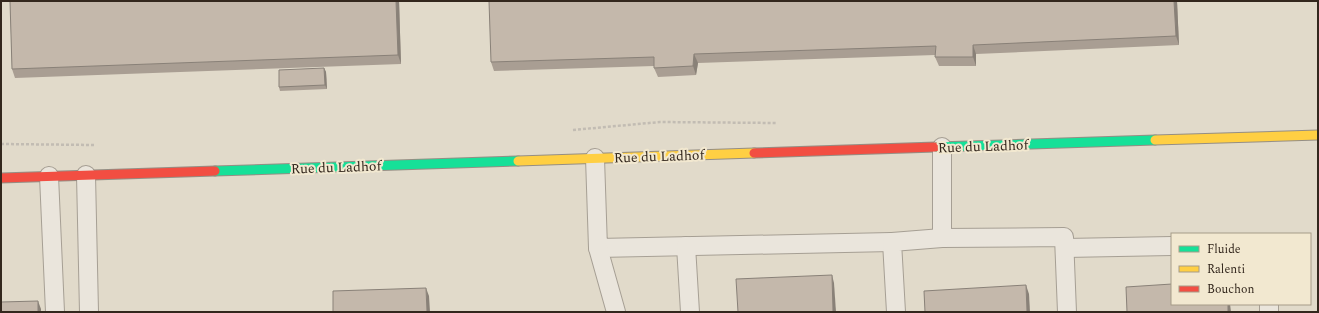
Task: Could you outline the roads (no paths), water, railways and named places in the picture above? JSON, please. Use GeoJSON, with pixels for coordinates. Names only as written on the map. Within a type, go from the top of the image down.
{"type":"FeatureCollection","features":[{"type":"Feature","properties":{"kind":"main road","name":"Rue du Ladhof"},"geometry":{"type":"LineString","coordinates":[[1,178],[1318,135]]}},
{"type":"Feature","properties":{"kind":"lane"},"geometry":{"type":"LineString","coordinates":[[942,147],[942,238]]}},
{"type":"Feature","properties":{"kind":"lane"},"geometry":{"type":"LineString","coordinates":[[595,158],[598,248],[616,312]]}},
{"type":"Feature","properties":{"kind":"lane"},"geometry":{"type":"LineString","coordinates":[[86,175],[89,312]]}},
{"type":"Feature","properties":{"kind":"lane"},"geometry":{"type":"LineString","coordinates":[[49,176],[55,312]]}},
{"type":"Feature","properties":{"kind":"lane"},"geometry":{"type":"LineString","coordinates":[[598,248],[892,242],[942,238],[1064,237],[1067,312]]}},
{"type":"Feature","properties":{"kind":"lane"},"geometry":{"type":"LineString","coordinates":[[892,242],[896,312]]}},
{"type":"Feature","properties":{"kind":"lane"},"geometry":{"type":"LineString","coordinates":[[686,246],[690,312]]}},
{"type":"Feature","properties":{"kind":"lane"},"geometry":{"type":"LineString","coordinates":[[1065,248],[1171,246]]}}]}
